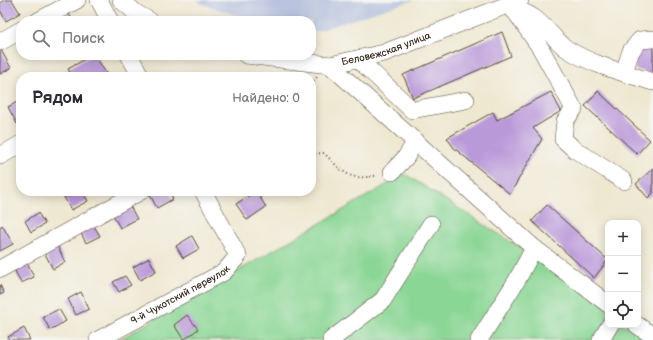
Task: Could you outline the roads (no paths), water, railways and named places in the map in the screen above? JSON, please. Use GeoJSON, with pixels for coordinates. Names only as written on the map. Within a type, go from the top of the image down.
{"type":"FeatureCollection","features":[{"type":"Feature","properties":{"kind":"street"},"geometry":{"type":"LineString","coordinates":[[47,16],[77,0]]}},
{"type":"Feature","properties":{"kind":"street"},"geometry":{"type":"LineString","coordinates":[[99,0],[107,16]]}},
{"type":"Feature","properties":{"kind":"street"},"geometry":{"type":"LineString","coordinates":[[121,0],[141,16]]}},
{"type":"Feature","properties":{"kind":"street"},"geometry":{"type":"LineString","coordinates":[[514,5],[540,24],[567,48],[624,72],[653,82]]}},
{"type":"Feature","properties":{"kind":"street"},"geometry":{"type":"LineString","coordinates":[[514,5],[541,49],[574,109],[565,121],[563,139],[574,149],[624,181]]}},
{"type":"Feature","properties":{"kind":"street","name":"Беловежская улица"},"geometry":{"type":"LineString","coordinates":[[288,60],[330,65],[384,53],[514,5]]}},
{"type":"Feature","properties":{"kind":"street"},"geometry":{"type":"LineString","coordinates":[[0,42],[16,33]]}},
{"type":"Feature","properties":{"kind":"street"},"geometry":{"type":"LineString","coordinates":[[624,72],[631,51],[640,40],[653,39]]}},
{"type":"Feature","properties":{"kind":"street"},"geometry":{"type":"LineString","coordinates":[[358,59],[412,110],[466,100]]}},
{"type":"Feature","properties":{"kind":"street"},"geometry":{"type":"LineString","coordinates":[[132,60],[138,72]]}},
{"type":"Feature","properties":{"kind":"street"},"geometry":{"type":"LineString","coordinates":[[330,65],[534,248],[605,302]]}},
{"type":"Feature","properties":{"kind":"street"},"geometry":{"type":"LineString","coordinates":[[392,172],[406,157],[416,141]]}},
{"type":"Feature","properties":{"kind":"street"},"geometry":{"type":"LineString","coordinates":[[0,156],[16,147]]}},
{"type":"Feature","properties":{"kind":"street"},"geometry":{"type":"LineString","coordinates":[[0,269],[132,196]]}},
{"type":"Feature","properties":{"kind":"street","name":"9-й Чукотский переулок"},"geometry":{"type":"LineString","coordinates":[[98,340],[224,272],[238,256],[206,196]]}},
{"type":"Feature","properties":{"kind":"street"},"geometry":{"type":"LineString","coordinates":[[331,340],[383,300],[431,224]]}},
{"type":"Feature","properties":{"kind":"street"},"geometry":{"type":"LineString","coordinates":[[479,340],[534,248]]}},
{"type":"Feature","properties":{"kind":"street"},"geometry":{"type":"LineString","coordinates":[[601,340],[608,328]]}},
{"type":"Feature","properties":{"kind":"street"},"geometry":{"type":"LineString","coordinates":[[641,328],[653,336]]}}]}
